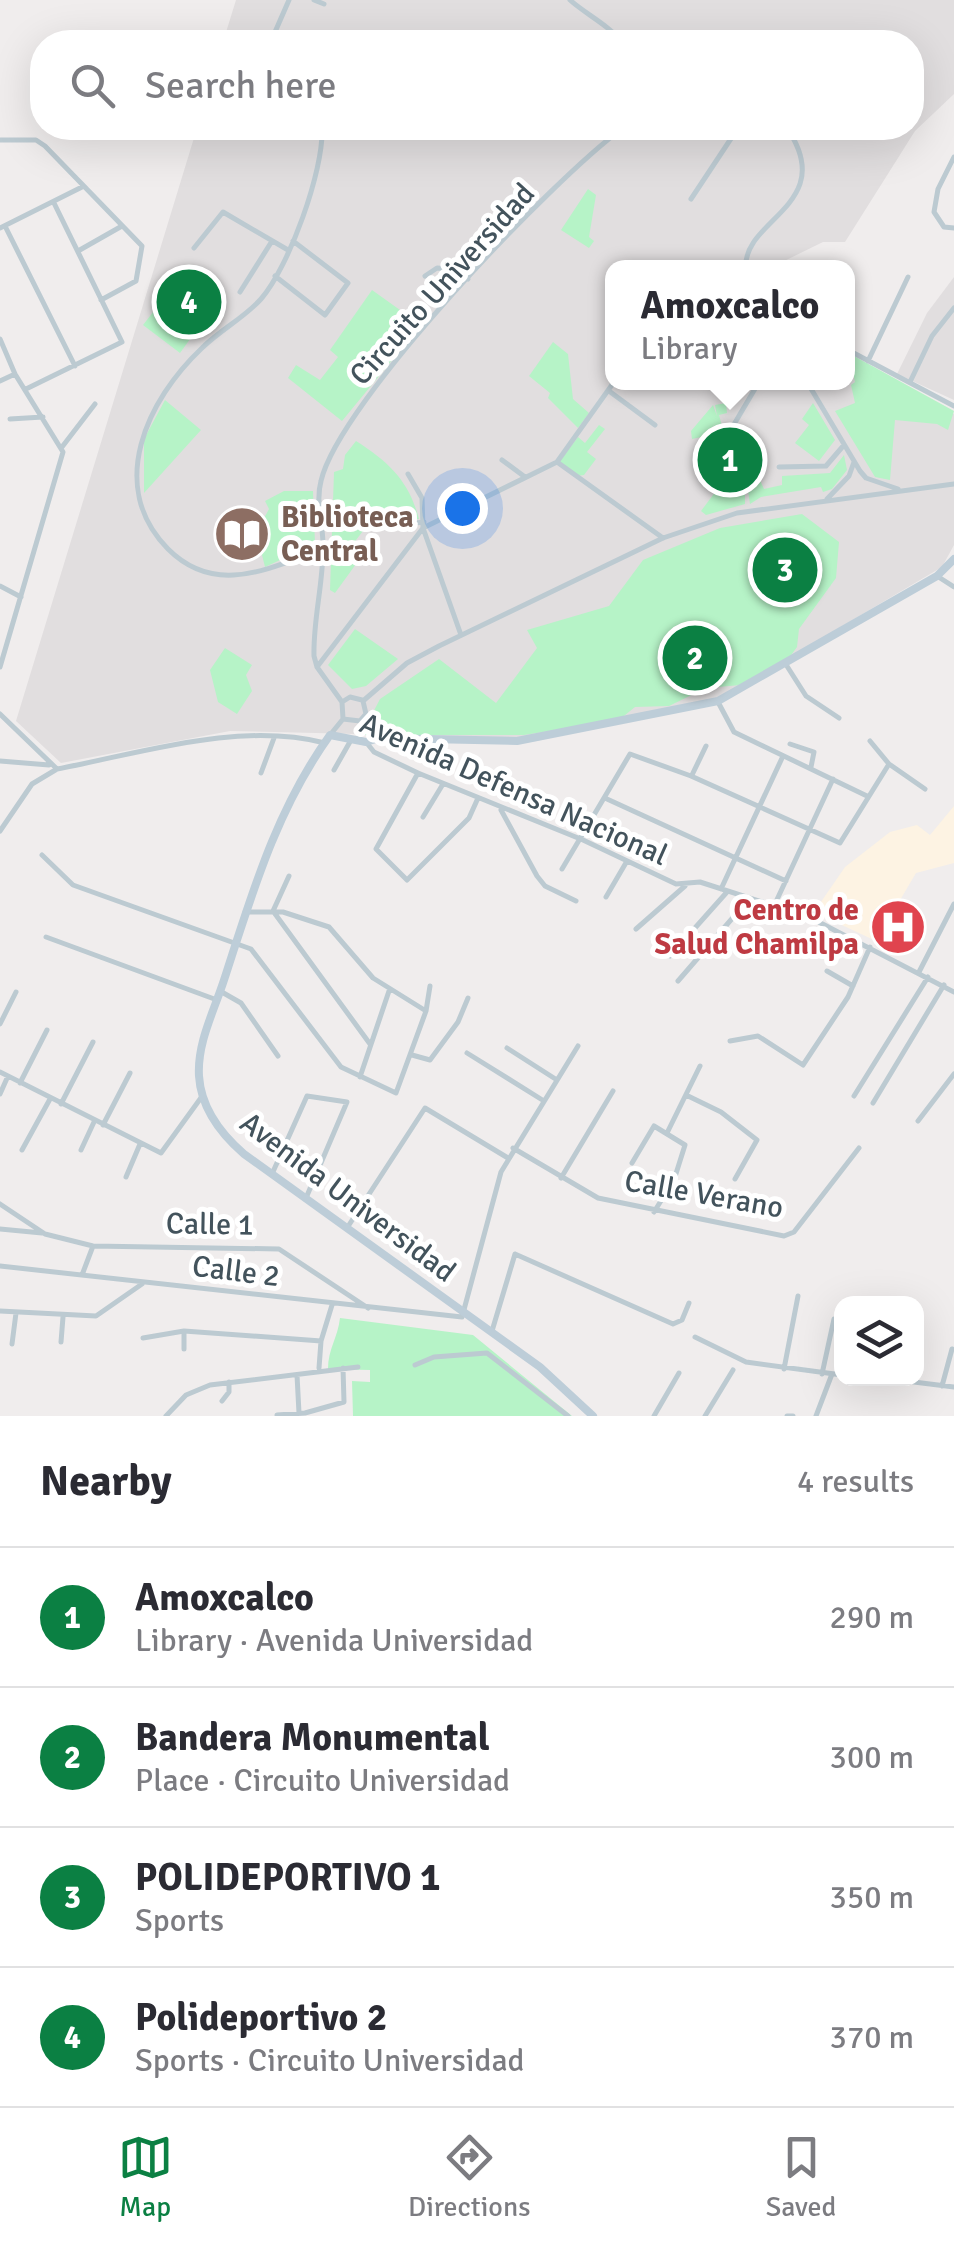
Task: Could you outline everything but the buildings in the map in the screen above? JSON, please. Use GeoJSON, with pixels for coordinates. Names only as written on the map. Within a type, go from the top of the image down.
{"type":"FeatureCollection","features":[{"type":"Feature","properties":{"kind":"street"},"geometry":{"type":"LineString","coordinates":[[276,30],[289,0]]}},
{"type":"Feature","properties":{"kind":"street"},"geometry":{"type":"LineString","coordinates":[[314,0],[324,4]]}},
{"type":"Feature","properties":{"kind":"street"},"geometry":{"type":"LineString","coordinates":[[570,0],[594,22],[611,30]]}},
{"type":"Feature","properties":{"kind":"street"},"geometry":{"type":"LineString","coordinates":[[0,140],[36,140],[142,246],[139,272],[130,286],[102,300]]}},
{"type":"Feature","properties":{"kind":"street"},"geometry":{"type":"LineString","coordinates":[[320,140],[308,198],[275,276],[262,298],[202,347],[154,408],[140,444],[137,487],[141,509],[162,543],[195,570],[238,578],[324,548]]}},
{"type":"Feature","properties":{"kind":"street","name":"Circuito Universidad"},"geometry":{"type":"LineString","coordinates":[[316,667],[314,636],[324,548],[321,477],[346,429],[468,279],[609,140]]}},
{"type":"Feature","properties":{"kind":"street"},"geometry":{"type":"LineString","coordinates":[[691,200],[730,140]]}},
{"type":"Feature","properties":{"kind":"street"},"geometry":{"type":"LineString","coordinates":[[748,260],[750,248],[796,194],[801,157],[793,140]]}},
{"type":"Feature","properties":{"kind":"street"},"geometry":{"type":"LineString","coordinates":[[954,157],[938,189],[934,212],[944,226],[954,228]]}},
{"type":"Feature","properties":{"kind":"street"},"geometry":{"type":"LineString","coordinates":[[76,366],[2,227],[82,188]]}},
{"type":"Feature","properties":{"kind":"street"},"geometry":{"type":"LineString","coordinates":[[25,390],[122,342],[54,203]]}},
{"type":"Feature","properties":{"kind":"street"},"geometry":{"type":"LineString","coordinates":[[194,248],[224,212],[288,250]]}},
{"type":"Feature","properties":{"kind":"street"},"geometry":{"type":"LineString","coordinates":[[78,252],[122,226]]}},
{"type":"Feature","properties":{"kind":"street"},"geometry":{"type":"LineString","coordinates":[[275,276],[324,315],[348,283],[292,240]]}},
{"type":"Feature","properties":{"kind":"street"},"geometry":{"type":"LineString","coordinates":[[240,292],[272,241]]}},
{"type":"Feature","properties":{"kind":"street"},"geometry":{"type":"LineString","coordinates":[[425,276],[437,268],[452,269],[468,279]]}},
{"type":"Feature","properties":{"kind":"street"},"geometry":{"type":"LineString","coordinates":[[868,361],[908,277]]}},
{"type":"Feature","properties":{"kind":"street"},"geometry":{"type":"LineString","coordinates":[[910,382],[932,336],[954,308]]}},
{"type":"Feature","properties":{"kind":"street"},"geometry":{"type":"LineString","coordinates":[[0,339],[15,374],[62,447]]}},
{"type":"Feature","properties":{"kind":"street"},"geometry":{"type":"LineString","coordinates":[[855,354],[954,406]]}},
{"type":"Feature","properties":{"kind":"street"},"geometry":{"type":"LineString","coordinates":[[0,381],[15,374]]}},
{"type":"Feature","properties":{"kind":"street"},"geometry":{"type":"LineString","coordinates":[[720,448],[754,390]]}},
{"type":"Feature","properties":{"kind":"street"},"geometry":{"type":"LineString","coordinates":[[812,390],[866,478],[899,490]]}},
{"type":"Feature","properties":{"kind":"street"},"geometry":{"type":"LineString","coordinates":[[399,524],[423,525],[557,462],[608,391],[655,425]]}},
{"type":"Feature","properties":{"kind":"street"},"geometry":{"type":"LineString","coordinates":[[0,668],[62,447],[95,404]]}},
{"type":"Feature","properties":{"kind":"street"},"geometry":{"type":"LineString","coordinates":[[10,419],[42,418]]}},
{"type":"Feature","properties":{"kind":"street"},"geometry":{"type":"LineString","coordinates":[[779,467],[826,466],[844,445]]}},
{"type":"Feature","properties":{"kind":"street"},"geometry":{"type":"LineString","coordinates":[[502,460],[526,478]]}},
{"type":"Feature","properties":{"kind":"street"},"geometry":{"type":"LineString","coordinates":[[557,462],[663,538]]}},
{"type":"Feature","properties":{"kind":"street"},"geometry":{"type":"LineString","coordinates":[[826,500],[849,476],[854,462]]}},
{"type":"Feature","properties":{"kind":"street"},"geometry":{"type":"LineString","coordinates":[[408,474],[422,498],[423,525],[461,635]]}},
{"type":"Feature","properties":{"kind":"street"},"geometry":{"type":"LineString","coordinates":[[363,701],[408,664],[461,635],[663,538],[737,512],[954,484]]}},
{"type":"Feature","properties":{"kind":"street"},"geometry":{"type":"LineString","coordinates":[[0,760],[55,767],[218,738],[327,739],[343,719],[342,702],[316,667],[423,525]]}},
{"type":"Feature","properties":{"kind":"street"},"geometry":{"type":"LineString","coordinates":[[366,742],[379,738],[517,741],[718,702],[937,576],[954,560]]}},
{"type":"Feature","properties":{"kind":"street"},"geometry":{"type":"LineString","coordinates":[[937,576],[954,588]]}},
{"type":"Feature","properties":{"kind":"street"},"geometry":{"type":"LineString","coordinates":[[0,586],[21,597]]}},
{"type":"Feature","properties":{"kind":"street"},"geometry":{"type":"LineString","coordinates":[[785,664],[806,696],[840,718]]}},
{"type":"Feature","properties":{"kind":"street"},"geometry":{"type":"LineString","coordinates":[[342,702],[350,697],[363,701]]}},
{"type":"Feature","properties":{"kind":"street"},"geometry":{"type":"LineString","coordinates":[[343,719],[351,724],[364,718],[363,701]]}},
{"type":"Feature","properties":{"kind":"street"},"geometry":{"type":"LineString","coordinates":[[718,702],[729,728],[867,796]]}},
{"type":"Feature","properties":{"kind":"street"},"geometry":{"type":"LineString","coordinates":[[0,714],[55,767]]}},
{"type":"Feature","properties":{"kind":"street"},"geometry":{"type":"LineString","coordinates":[[261,773],[274,737]]}},
{"type":"Feature","properties":{"kind":"street","name":"Avenida Defensa Nacional"},"geometry":{"type":"LineString","coordinates":[[327,739],[366,742],[374,752],[418,773],[685,886],[696,881],[809,917],[950,987]]}},
{"type":"Feature","properties":{"kind":"street","name":"Avenida Universidad"},"geometry":{"type":"LineString","coordinates":[[327,739],[286,804],[245,912],[201,1051],[203,1095],[225,1136],[492,1331],[593,1416]]}},
{"type":"Feature","properties":{"kind":"street"},"geometry":{"type":"LineString","coordinates":[[334,770],[352,740]]}},
{"type":"Feature","properties":{"kind":"street"},"geometry":{"type":"LineString","coordinates":[[870,740],[890,764],[924,789]]}},
{"type":"Feature","properties":{"kind":"street"},"geometry":{"type":"LineString","coordinates":[[790,744],[814,752],[810,768]]}},
{"type":"Feature","properties":{"kind":"street"},"geometry":{"type":"LineString","coordinates":[[692,776],[706,746]]}},
{"type":"Feature","properties":{"kind":"street"},"geometry":{"type":"LineString","coordinates":[[562,869],[583,840],[630,754],[692,776],[842,842],[890,764]]}},
{"type":"Feature","properties":{"kind":"street"},"geometry":{"type":"LineString","coordinates":[[670,956],[724,890],[783,756]]}},
{"type":"Feature","properties":{"kind":"street"},"geometry":{"type":"LineString","coordinates":[[0,830],[32,784],[55,767]]}},
{"type":"Feature","properties":{"kind":"street"},"geometry":{"type":"LineString","coordinates":[[418,773],[376,849],[407,880],[469,818],[478,798]]}},
{"type":"Feature","properties":{"kind":"street"},"geometry":{"type":"LineString","coordinates":[[774,906],[833,779]]}},
{"type":"Feature","properties":{"kind":"street"},"geometry":{"type":"LineString","coordinates":[[423,817],[443,784]]}},
{"type":"Feature","properties":{"kind":"street"},"geometry":{"type":"LineString","coordinates":[[606,798],[786,881]]}},
{"type":"Feature","properties":{"kind":"street"},"geometry":{"type":"LineString","coordinates":[[500,810],[544,886],[576,901]]}},
{"type":"Feature","properties":{"kind":"street"},"geometry":{"type":"LineString","coordinates":[[42,855],[74,885],[250,949],[329,1056],[360,1077],[396,1093],[426,1011],[430,986]]}},
{"type":"Feature","properties":{"kind":"street"},"geometry":{"type":"LineString","coordinates":[[606,897],[628,861]]}},
{"type":"Feature","properties":{"kind":"street"},"geometry":{"type":"LineString","coordinates":[[273,911],[288,876]]}},
{"type":"Feature","properties":{"kind":"street"},"geometry":{"type":"LineString","coordinates":[[636,929],[685,886]]}},
{"type":"Feature","properties":{"kind":"street"},"geometry":{"type":"LineString","coordinates":[[678,981],[749,898]]}},
{"type":"Feature","properties":{"kind":"street"},"geometry":{"type":"LineString","coordinates":[[919,972],[946,928],[954,904]]}},
{"type":"Feature","properties":{"kind":"street"},"geometry":{"type":"LineString","coordinates":[[273,911],[370,1044]]}},
{"type":"Feature","properties":{"kind":"street"},"geometry":{"type":"LineString","coordinates":[[245,912],[273,911],[329,927],[389,991],[426,1011]]}},
{"type":"Feature","properties":{"kind":"street"},"geometry":{"type":"LineString","coordinates":[[46,936],[244,1007],[278,1056]]}},
{"type":"Feature","properties":{"kind":"street"},"geometry":{"type":"LineString","coordinates":[[730,1041],[758,1036],[803,1065],[853,986],[870,947]]}},
{"type":"Feature","properties":{"kind":"street"},"geometry":{"type":"LineString","coordinates":[[827,971],[853,986]]}},
{"type":"Feature","properties":{"kind":"street"},"geometry":{"type":"LineString","coordinates":[[854,1096],[928,976]]}},
{"type":"Feature","properties":{"kind":"street"},"geometry":{"type":"LineString","coordinates":[[873,1103],[950,987]]}},
{"type":"Feature","properties":{"kind":"street"},"geometry":{"type":"LineString","coordinates":[[360,1077],[389,991]]}},
{"type":"Feature","properties":{"kind":"street"},"geometry":{"type":"LineString","coordinates":[[0,1024],[16,992]]}},
{"type":"Feature","properties":{"kind":"street"},"geometry":{"type":"LineString","coordinates":[[412,1054],[430,1060],[458,1022],[468,998]]}},
{"type":"Feature","properties":{"kind":"street"},"geometry":{"type":"LineString","coordinates":[[20,1082],[47,1030]]}},
{"type":"Feature","properties":{"kind":"street"},"geometry":{"type":"LineString","coordinates":[[61,1104],[94,1042]]}},
{"type":"Feature","properties":{"kind":"street"},"geometry":{"type":"LineString","coordinates":[[466,1314],[508,1158],[578,1046]]}},
{"type":"Feature","properties":{"kind":"street"},"geometry":{"type":"LineString","coordinates":[[507,1048],[557,1080]]}},
{"type":"Feature","properties":{"kind":"street"},"geometry":{"type":"LineString","coordinates":[[467,1053],[544,1101]]}},
{"type":"Feature","properties":{"kind":"street"},"geometry":{"type":"LineString","coordinates":[[667,1133],[700,1066]]}},
{"type":"Feature","properties":{"kind":"street"},"geometry":{"type":"LineString","coordinates":[[0,1072],[160,1153],[203,1095]]}},
{"type":"Feature","properties":{"kind":"street"},"geometry":{"type":"LineString","coordinates":[[103,1125],[130,1073]]}},
{"type":"Feature","properties":{"kind":"street"},"geometry":{"type":"LineString","coordinates":[[918,1122],[954,1074]]}},
{"type":"Feature","properties":{"kind":"street"},"geometry":{"type":"LineString","coordinates":[[0,1094],[8,1076]]}},
{"type":"Feature","properties":{"kind":"street"},"geometry":{"type":"LineString","coordinates":[[560,1178],[613,1091]]}},
{"type":"Feature","properties":{"kind":"street"},"geometry":{"type":"LineString","coordinates":[[686,1095],[721,1112],[757,1140],[736,1179]]}},
{"type":"Feature","properties":{"kind":"street"},"geometry":{"type":"LineString","coordinates":[[272,1174],[307,1096],[348,1102],[306,1198]]}},
{"type":"Feature","properties":{"kind":"street"},"geometry":{"type":"LineString","coordinates":[[22,1150],[50,1098]]}},
{"type":"Feature","properties":{"kind":"street"},"geometry":{"type":"LineString","coordinates":[[347,1228],[425,1108],[508,1158]]}},
{"type":"Feature","properties":{"kind":"street"},"geometry":{"type":"LineString","coordinates":[[80,1150],[95,1121]]}},
{"type":"Feature","properties":{"kind":"street"},"geometry":{"type":"LineString","coordinates":[[632,1163],[654,1126],[685,1145],[674,1180],[654,1212]]}},
{"type":"Feature","properties":{"kind":"street"},"geometry":{"type":"LineString","coordinates":[[126,1177],[140,1144]]}},
{"type":"Feature","properties":{"kind":"street","name":"Calle Verano"},"geometry":{"type":"LineString","coordinates":[[513,1148],[598,1198],[654,1212],[790,1235],[859,1148]]}},
{"type":"Feature","properties":{"kind":"street","name":"Calle 1"},"geometry":{"type":"LineString","coordinates":[[0,1204],[46,1234]]}},
{"type":"Feature","properties":{"kind":"street","name":"Calle 1"},"geometry":{"type":"LineString","coordinates":[[0,1229],[46,1234],[92,1246],[274,1248],[370,1308]]}},
{"type":"Feature","properties":{"kind":"street"},"geometry":{"type":"LineString","coordinates":[[82,1275],[92,1246]]}},
{"type":"Feature","properties":{"kind":"street"},"geometry":{"type":"LineString","coordinates":[[492,1331],[516,1254],[673,1324],[682,1320],[689,1303]]}},
{"type":"Feature","properties":{"kind":"street","name":"Calle 2"},"geometry":{"type":"LineString","coordinates":[[0,1266],[453,1318],[466,1314]]}},
{"type":"Feature","properties":{"kind":"street"},"geometry":{"type":"LineString","coordinates":[[0,1311],[96,1316],[144,1283]]}},
{"type":"Feature","properties":{"kind":"street"},"geometry":{"type":"LineString","coordinates":[[784,1369],[798,1296]]}},
{"type":"Feature","properties":{"kind":"street"},"geometry":{"type":"LineString","coordinates":[[319,1368],[320,1341],[332,1305]]}},
{"type":"Feature","properties":{"kind":"street"},"geometry":{"type":"LineString","coordinates":[[12,1344],[16,1313]]}},
{"type":"Feature","properties":{"kind":"street"},"geometry":{"type":"LineString","coordinates":[[61,1342],[63,1317]]}},
{"type":"Feature","properties":{"kind":"street"},"geometry":{"type":"LineString","coordinates":[[822,1374],[834,1318]]}},
{"type":"Feature","properties":{"kind":"street"},"geometry":{"type":"LineString","coordinates":[[143,1338],[184,1331],[320,1341]]}},
{"type":"Feature","properties":{"kind":"street"},"geometry":{"type":"LineString","coordinates":[[184,1331],[184,1349]]}},
{"type":"Feature","properties":{"kind":"street"},"geometry":{"type":"LineString","coordinates":[[695,1337],[714,1343],[735,1359],[832,1374],[816,1416]]}},
{"type":"Feature","properties":{"kind":"street"},"geometry":{"type":"LineString","coordinates":[[942,1386],[952,1349]]}},
{"type":"Feature","properties":{"kind":"street"},"geometry":{"type":"LineString","coordinates":[[415,1365],[434,1357],[487,1353],[568,1416]]}},
{"type":"Feature","properties":{"kind":"street"},"geometry":{"type":"LineString","coordinates":[[166,1416],[190,1392],[229,1381],[297,1375],[319,1368],[358,1367]]}},
{"type":"Feature","properties":{"kind":"street"},"geometry":{"type":"LineString","coordinates":[[278,1415],[300,1415],[344,1402],[343,1368]]}},
{"type":"Feature","properties":{"kind":"street"},"geometry":{"type":"LineString","coordinates":[[705,1416],[733,1370]]}},
{"type":"Feature","properties":{"kind":"street"},"geometry":{"type":"LineString","coordinates":[[654,1416],[680,1373]]}},
{"type":"Feature","properties":{"kind":"street"},"geometry":{"type":"LineString","coordinates":[[297,1375],[300,1415]]}},
{"type":"Feature","properties":{"kind":"street"},"geometry":{"type":"LineString","coordinates":[[222,1401],[229,1392],[229,1381]]}},
{"type":"Feature","properties":{"kind":"street"},"geometry":{"type":"LineString","coordinates":[[924,1383],[954,1387]]}},
{"type":"Feature","properties":{"kind":"shaded area"},"geometry":{"type":"Polygon","coordinates":[[[236,0],[954,0],[954,94],[924,122],[924,30],[227,30],[236,0]]]}},
{"type":"Feature","properties":{"kind":"shaded area"},"geometry":{"type":"Polygon","coordinates":[[[193,140],[909,140],[845,242],[823,242],[786,260],[605,260],[605,390],[855,390],[855,361],[954,414],[954,545],[942,567],[719,699],[523,738],[230,731],[61,763],[16,721],[193,140]]]}},
{"type":"Feature","properties":{"kind":"shaded area"},"geometry":{"type":"Polygon","coordinates":[[[954,277],[954,400],[897,374],[927,313],[954,277]]]}},
{"type":"Feature","properties":{"kind":"shaded area"},"geometry":{"type":"Polygon","coordinates":[[[954,806],[954,863],[916,873],[876,941],[814,912],[845,867],[890,832],[917,825],[930,835],[954,806]]]}},
{"type":"Feature","properties":{"kind":"shaded area","name":"Centro de Salud Chamilpa"},"geometry":{"type":"Polygon","coordinates":[[[899,905],[917,918],[899,947],[880,936],[899,905]]]}},
{"type":"Feature","properties":{"kind":"green space"},"geometry":{"type":"Polygon","coordinates":[[[588,189],[596,195],[589,237],[594,241],[589,248],[561,230],[588,189]]]}},
{"type":"Feature","properties":{"kind":"green space"},"geometry":{"type":"Polygon","coordinates":[[[372,290],[421,325],[342,421],[288,378],[296,365],[320,380],[338,357],[330,350],[372,290]]]}},
{"type":"Feature","properties":{"kind":"green space"},"geometry":{"type":"Polygon","coordinates":[[[157,307],[193,335],[180,353],[143,325],[157,307]]]}},
{"type":"Feature","properties":{"kind":"green space"},"geometry":{"type":"Polygon","coordinates":[[[553,342],[568,354],[573,399],[589,413],[578,428],[548,398],[550,393],[529,376],[553,342]]]}},
{"type":"Feature","properties":{"kind":"green space"},"geometry":{"type":"Polygon","coordinates":[[[855,357],[954,411],[948,430],[937,424],[895,420],[890,480],[875,477],[835,411],[855,403],[855,357]]]}},
{"type":"Feature","properties":{"kind":"green space"},"geometry":{"type":"Polygon","coordinates":[[[165,400],[201,430],[144,493],[144,439],[165,400]]]}},
{"type":"Feature","properties":{"kind":"green space"},"geometry":{"type":"Polygon","coordinates":[[[726,403],[727,413],[719,415],[722,426],[711,441],[706,438],[716,422],[706,436],[692,439],[691,431],[713,405],[717,416],[715,405],[726,403]]]}},
{"type":"Feature","properties":{"kind":"green space"},"geometry":{"type":"Polygon","coordinates":[[[813,403],[835,440],[819,461],[795,443],[809,425],[802,419],[813,403]]]}},
{"type":"Feature","properties":{"kind":"green space"},"geometry":{"type":"Polygon","coordinates":[[[599,425],[605,429],[587,452],[596,459],[584,475],[577,476],[559,462],[578,437],[585,443],[599,425]]]}},
{"type":"Feature","properties":{"kind":"green space"},"geometry":{"type":"Polygon","coordinates":[[[356,441],[396,474],[410,494],[419,519],[395,520],[391,524],[376,514],[353,544],[364,553],[335,593],[330,590],[334,472],[343,469],[345,455],[356,441]]]}},
{"type":"Feature","properties":{"kind":"green space"},"geometry":{"type":"Polygon","coordinates":[[[844,455],[847,470],[832,489],[823,492],[821,487],[761,497],[750,504],[748,491],[758,476],[764,489],[782,485],[782,476],[830,473],[844,455]]]}},
{"type":"Feature","properties":{"kind":"green space"},"geometry":{"type":"Polygon","coordinates":[[[728,475],[745,488],[745,504],[706,515],[701,511],[728,475]]]}},
{"type":"Feature","properties":{"kind":"green space"},"geometry":{"type":"Polygon","coordinates":[[[284,491],[313,491],[315,544],[265,567],[260,547],[264,542],[258,529],[269,509],[265,501],[284,491]]]}},
{"type":"Feature","properties":{"kind":"green space"},"geometry":{"type":"Polygon","coordinates":[[[802,514],[839,542],[836,578],[799,629],[797,647],[789,658],[741,685],[706,688],[669,706],[635,707],[619,720],[524,735],[355,735],[366,726],[380,699],[439,659],[496,703],[537,648],[527,630],[609,606],[643,560],[720,528],[802,514]]]}},
{"type":"Feature","properties":{"kind":"green space"},"geometry":{"type":"Polygon","coordinates":[[[355,629],[398,659],[366,686],[352,689],[328,665],[355,629]]]}},
{"type":"Feature","properties":{"kind":"green space"},"geometry":{"type":"Polygon","coordinates":[[[225,648],[252,665],[246,675],[252,691],[237,714],[218,702],[210,670],[225,648]]]}},
{"type":"Feature","properties":{"kind":"green space"},"geometry":{"type":"Polygon","coordinates":[[[340,1318],[473,1335],[572,1416],[353,1416],[352,1381],[370,1382],[370,1370],[328,1369],[340,1318]]]}},
{"type":"Feature","properties":{"kind":"place","name":"Polideportivo 2"},"geometry":{"type":"Point","coordinates":[189,302]}},
{"type":"Feature","properties":{"kind":"place","name":"Amoxcalco"},"geometry":{"type":"Point","coordinates":[730,460]}},
{"type":"Feature","properties":{"kind":"place","name":"Biblioteca Central"},"geometry":{"type":"Point","coordinates":[242,534]}},
{"type":"Feature","properties":{"kind":"place","name":"POLIDEPORTIVO 1"},"geometry":{"type":"Point","coordinates":[785,570]}},
{"type":"Feature","properties":{"kind":"place","name":"Bandera Monumental"},"geometry":{"type":"Point","coordinates":[695,658]}},
{"type":"Feature","properties":{"kind":"place","name":"Centro de Salud Chamilpa"},"geometry":{"type":"Point","coordinates":[898,927]}}]}
